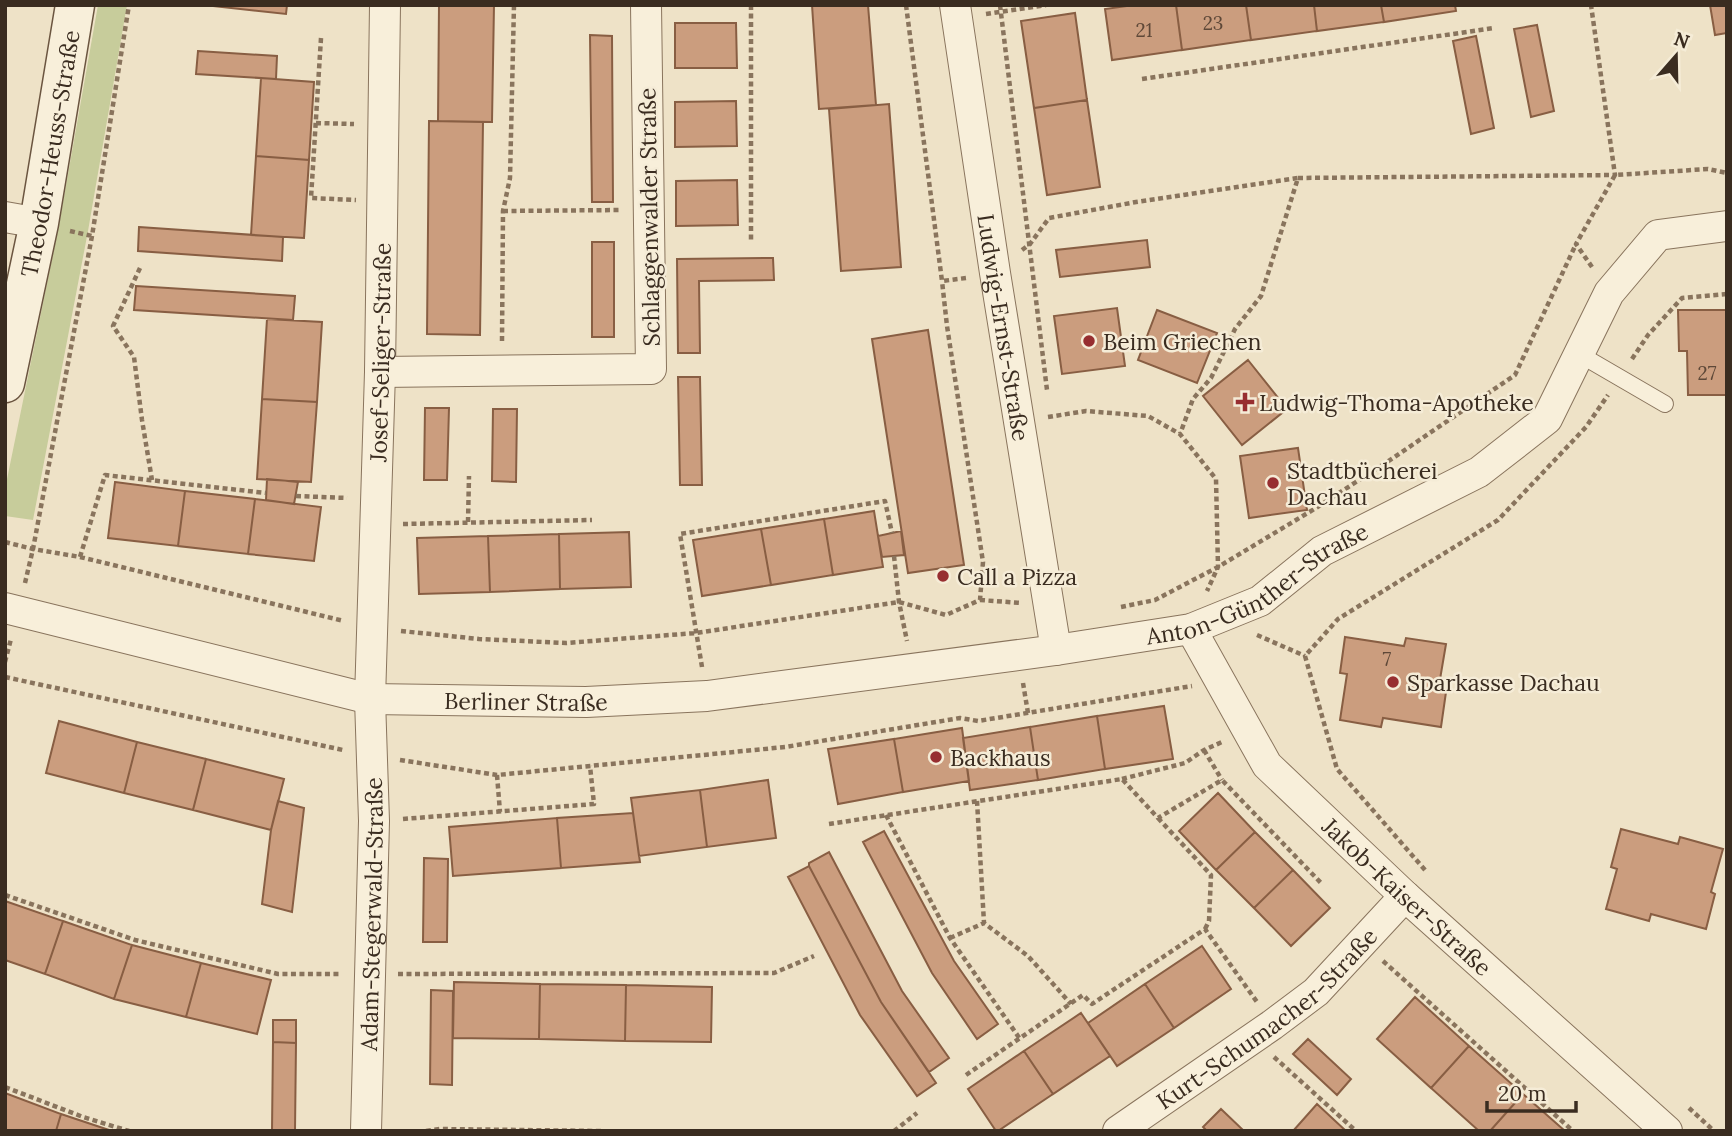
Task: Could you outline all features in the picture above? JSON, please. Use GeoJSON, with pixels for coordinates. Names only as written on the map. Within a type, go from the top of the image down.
{"type":"FeatureCollection","features":[{"type":"Feature","properties":{"kind":"street","name":"Theodor-Heuss-Straße"},"geometry":{"type":"LineString","coordinates":[[5,383],[22,220],[75,5]]}},
{"type":"Feature","properties":{"kind":"street","name":"Josef-Seliger-Straße"},"geometry":{"type":"LineString","coordinates":[[370,699],[380,372],[384,5]]}},
{"type":"Feature","properties":{"kind":"street","name":"Schlaggenwalder Straße"},"geometry":{"type":"LineString","coordinates":[[380,372],[651,369],[646,5]]}},
{"type":"Feature","properties":{"kind":"street","name":"Ludwig-Ernst-Straße"},"geometry":{"type":"LineString","coordinates":[[956,12],[1056,650]]}},
{"type":"Feature","properties":{"kind":"street","name":"Anton-Günther-Straße"},"geometry":{"type":"LineString","coordinates":[[1056,650],[1204,623],[1260,601],[1322,551],[1479,472],[1547,419],[1609,293],[1658,235],[1727,226]]}},
{"type":"Feature","properties":{"kind":"street","name":"Berliner Straße"},"geometry":{"type":"LineString","coordinates":[[12,609],[370,699],[586,702],[707,696],[1056,650]]}},
{"type":"Feature","properties":{"kind":"street","name":"Jakob-Kaiser-Straße"},"geometry":{"type":"LineString","coordinates":[[1204,623],[1248,730],[1267,765],[1405,896],[1667,1131]]}},
{"type":"Feature","properties":{"kind":"street","name":"Adam-Stegerwald-Straße"},"geometry":{"type":"LineString","coordinates":[[366,1131],[374,821],[370,699]]}},
{"type":"Feature","properties":{"kind":"street","name":"Kurt-Schumacher-Straße"},"geometry":{"type":"LineString","coordinates":[[1118,1131],[1316,992],[1405,896]]}},
{"type":"Feature","properties":{"kind":"lane"},"geometry":{"type":"LineString","coordinates":[[1579,354],[1665,404]]}},
{"type":"Feature","properties":{"kind":"path"},"geometry":{"type":"LineString","coordinates":[[5,662],[12,609],[33,549],[92,236],[129,5]]}},
{"type":"Feature","properties":{"kind":"path"},"geometry":{"type":"LineString","coordinates":[[501,370],[503,211],[510,178],[514,5]]}},
{"type":"Feature","properties":{"kind":"path"},"geometry":{"type":"LineString","coordinates":[[751,5],[751,243]]}},
{"type":"Feature","properties":{"kind":"path"},"geometry":{"type":"LineString","coordinates":[[5,542],[80,557],[372,627],[479,639],[566,643],[696,633],[899,602],[946,615],[980,600],[983,562],[947,326],[906,5]]}},
{"type":"Feature","properties":{"kind":"path"},"geometry":{"type":"LineString","coordinates":[[956,12],[1046,5]]}},
{"type":"Feature","properties":{"kind":"path"},"geometry":{"type":"LineString","coordinates":[[1117,608],[1155,600],[1218,567],[1316,508],[1515,375],[1576,244],[1615,175],[1591,5]]}},
{"type":"Feature","properties":{"kind":"path"},"geometry":{"type":"LineString","coordinates":[[1001,8],[1047,390]]}},
{"type":"Feature","properties":{"kind":"path"},"geometry":{"type":"LineString","coordinates":[[1142,79],[1494,28]]}},
{"type":"Feature","properties":{"kind":"path"},"geometry":{"type":"LineString","coordinates":[[321,38],[311,198],[382,201]]}},
{"type":"Feature","properties":{"kind":"path"},"geometry":{"type":"LineString","coordinates":[[316,123],[383,126]]}},
{"type":"Feature","properties":{"kind":"path"},"geometry":{"type":"LineString","coordinates":[[942,281],[995,273],[1030,244],[1049,218],[1298,178],[1615,175],[1708,169],[1727,173]]}},
{"type":"Feature","properties":{"kind":"path"},"geometry":{"type":"LineString","coordinates":[[1180,434],[1193,399],[1211,378],[1235,329],[1261,296],[1298,178]]}},
{"type":"Feature","properties":{"kind":"path"},"geometry":{"type":"LineString","coordinates":[[503,211],[649,210]]}},
{"type":"Feature","properties":{"kind":"path"},"geometry":{"type":"LineString","coordinates":[[1576,244],[1609,293]]}},
{"type":"Feature","properties":{"kind":"path"},"geometry":{"type":"LineString","coordinates":[[140,268],[113,326],[134,357],[152,480]]}},
{"type":"Feature","properties":{"kind":"path"},"geometry":{"type":"LineString","coordinates":[[1305,656],[1338,619],[1498,520],[1586,427],[1648,335],[1682,298],[1727,294]]}},
{"type":"Feature","properties":{"kind":"path"},"geometry":{"type":"LineString","coordinates":[[1048,404],[1050,417]]}},
{"type":"Feature","properties":{"kind":"path"},"geometry":{"type":"LineString","coordinates":[[1020,422],[1086,411],[1148,416],[1180,434],[1216,479],[1218,567],[1204,623],[1305,656]]}},
{"type":"Feature","properties":{"kind":"path"},"geometry":{"type":"LineString","coordinates":[[80,557],[105,475],[266,493]]}},
{"type":"Feature","properties":{"kind":"path"},"geometry":{"type":"LineString","coordinates":[[468,476],[468,523]]}},
{"type":"Feature","properties":{"kind":"path"},"geometry":{"type":"LineString","coordinates":[[296,496],[376,512],[468,523],[592,520]]}},
{"type":"Feature","properties":{"kind":"path"},"geometry":{"type":"LineString","coordinates":[[707,696],[680,534],[886,501],[892,533]]}},
{"type":"Feature","properties":{"kind":"path"},"geometry":{"type":"LineString","coordinates":[[894,556],[899,602],[913,667]]}},
{"type":"Feature","properties":{"kind":"path"},"geometry":{"type":"LineString","coordinates":[[1305,656],[1337,769],[1434,878]]}},
{"type":"Feature","properties":{"kind":"path"},"geometry":{"type":"LineString","coordinates":[[829,824],[1122,779],[1185,763],[1204,750],[1248,730]]}},
{"type":"Feature","properties":{"kind":"path"},"geometry":{"type":"LineString","coordinates":[[1204,750],[1222,780],[1321,883]]}},
{"type":"Feature","properties":{"kind":"path"},"geometry":{"type":"LineString","coordinates":[[374,821],[594,804],[590,766]]}},
{"type":"Feature","properties":{"kind":"path"},"geometry":{"type":"LineString","coordinates":[[497,775],[500,812]]}},
{"type":"Feature","properties":{"kind":"path"},"geometry":{"type":"LineString","coordinates":[[966,1075],[1083,995],[1092,1004],[1205,929],[1209,921],[1211,875],[1122,779]]}},
{"type":"Feature","properties":{"kind":"path"},"geometry":{"type":"LineString","coordinates":[[1158,818],[1222,780]]}},
{"type":"Feature","properties":{"kind":"path"},"geometry":{"type":"LineString","coordinates":[[977,801],[984,923],[1028,956],[1071,1004]]}},
{"type":"Feature","properties":{"kind":"path"},"geometry":{"type":"LineString","coordinates":[[886,815],[950,938],[1020,1038]]}},
{"type":"Feature","properties":{"kind":"path"},"geometry":{"type":"LineString","coordinates":[[5,895],[135,940],[278,974],[774,973],[814,956]]}},
{"type":"Feature","properties":{"kind":"path"},"geometry":{"type":"LineString","coordinates":[[950,938],[984,923]]}},
{"type":"Feature","properties":{"kind":"path"},"geometry":{"type":"LineString","coordinates":[[1205,929],[1263,1031],[1356,1131]]}},
{"type":"Feature","properties":{"kind":"path"},"geometry":{"type":"LineString","coordinates":[[1362,942],[1573,1131]]}},
{"type":"Feature","properties":{"kind":"path"},"geometry":{"type":"LineString","coordinates":[[5,1087],[83,1117],[129,1131]]}},
{"type":"Feature","properties":{"kind":"path"},"geometry":{"type":"LineString","coordinates":[[1684,1104],[1714,1131]]}},
{"type":"Feature","properties":{"kind":"path"},"geometry":{"type":"LineString","coordinates":[[894,1131],[918,1113]]}},
{"type":"Feature","properties":{"kind":"path"},"geometry":{"type":"LineString","coordinates":[[426,1131],[602,1131]]}},
{"type":"Feature","properties":{"kind":"green space"},"geometry":{"type":"Polygon","coordinates":[[[98,5],[127,5],[88,231],[33,520],[5,516],[5,489],[59,225],[98,5]]]}},
{"type":"Feature","properties":{"kind":"building"},"geometry":{"type":"Polygon","coordinates":[[[204,5],[287,5],[286,14],[204,5]]]}},
{"type":"Feature","properties":{"kind":"building"},"geometry":{"type":"Polygon","coordinates":[[[439,5],[494,5],[492,122],[438,121],[439,5]]]}},
{"type":"Feature","properties":{"kind":"building"},"geometry":{"type":"Polygon","coordinates":[[[812,5],[868,5],[876,105],[819,109],[812,5]]]}},
{"type":"Feature","properties":{"kind":"building"},"geometry":{"type":"Polygon","coordinates":[[[1134,5],[1176,5],[1182,50],[1112,60],[1105,9],[1134,5]]]}},
{"type":"Feature","properties":{"kind":"building"},"geometry":{"type":"Polygon","coordinates":[[[1176,5],[1246,5],[1251,40],[1182,50],[1176,5]]]}},
{"type":"Feature","properties":{"kind":"building"},"geometry":{"type":"Polygon","coordinates":[[[1246,5],[1314,5],[1317,31],[1251,40],[1246,5]]]}},
{"type":"Feature","properties":{"kind":"building"},"geometry":{"type":"Polygon","coordinates":[[[1314,5],[1381,5],[1384,22],[1317,31],[1314,5]]]}},
{"type":"Feature","properties":{"kind":"building"},"geometry":{"type":"Polygon","coordinates":[[[1381,5],[1455,5],[1456,11],[1384,22],[1381,5]]]}},
{"type":"Feature","properties":{"kind":"building"},"geometry":{"type":"Polygon","coordinates":[[[1710,5],[1727,5],[1727,33],[1715,35],[1710,5]]]}},
{"type":"Feature","properties":{"kind":"building"},"geometry":{"type":"Polygon","coordinates":[[[1075,13],[1087,100],[1034,108],[1021,21],[1075,13]]]}},
{"type":"Feature","properties":{"kind":"building"},"geometry":{"type":"Polygon","coordinates":[[[675,23],[736,23],[737,68],[675,68],[675,23]]]}},
{"type":"Feature","properties":{"kind":"building"},"geometry":{"type":"Polygon","coordinates":[[[1537,25],[1554,111],[1531,117],[1514,29],[1537,25]]]}},
{"type":"Feature","properties":{"kind":"building"},"geometry":{"type":"Polygon","coordinates":[[[590,35],[612,36],[613,202],[592,202],[590,35]]]}},
{"type":"Feature","properties":{"kind":"building"},"geometry":{"type":"Polygon","coordinates":[[[1476,36],[1494,128],[1471,134],[1453,41],[1476,36]]]}},
{"type":"Feature","properties":{"kind":"building"},"geometry":{"type":"Polygon","coordinates":[[[198,51],[277,56],[276,79],[196,74],[198,51]]]}},
{"type":"Feature","properties":{"kind":"building"},"geometry":{"type":"Polygon","coordinates":[[[261,78],[314,82],[309,160],[256,156],[261,78]]]}},
{"type":"Feature","properties":{"kind":"building"},"geometry":{"type":"Polygon","coordinates":[[[1087,100],[1100,187],[1047,195],[1034,108],[1087,100]]]}},
{"type":"Feature","properties":{"kind":"building"},"geometry":{"type":"Polygon","coordinates":[[[736,101],[737,146],[675,147],[675,102],[736,101]]]}},
{"type":"Feature","properties":{"kind":"building"},"geometry":{"type":"Polygon","coordinates":[[[889,104],[901,267],[841,271],[829,109],[889,104]]]}},
{"type":"Feature","properties":{"kind":"building"},"geometry":{"type":"Polygon","coordinates":[[[429,121],[483,122],[480,335],[427,334],[429,121]]]}},
{"type":"Feature","properties":{"kind":"building"},"geometry":{"type":"Polygon","coordinates":[[[256,156],[309,160],[304,238],[251,235],[256,156]]]}},
{"type":"Feature","properties":{"kind":"building"},"geometry":{"type":"Polygon","coordinates":[[[737,180],[738,225],[676,226],[676,181],[737,180]]]}},
{"type":"Feature","properties":{"kind":"building"},"geometry":{"type":"Polygon","coordinates":[[[139,227],[283,237],[282,261],[138,251],[139,227]]]}},
{"type":"Feature","properties":{"kind":"building"},"geometry":{"type":"Polygon","coordinates":[[[1147,240],[1150,267],[1060,277],[1056,250],[1147,240]]]}},
{"type":"Feature","properties":{"kind":"building"},"geometry":{"type":"Polygon","coordinates":[[[592,242],[614,242],[614,337],[592,337],[592,242]]]}},
{"type":"Feature","properties":{"kind":"building"},"geometry":{"type":"Polygon","coordinates":[[[773,258],[774,280],[699,281],[700,353],[678,353],[677,259],[773,258]]]}},
{"type":"Feature","properties":{"kind":"building"},"geometry":{"type":"Polygon","coordinates":[[[136,286],[295,296],[293,320],[134,310],[136,286]]]}},
{"type":"Feature","properties":{"kind":"building","name":"Beim Griechen"},"geometry":{"type":"Polygon","coordinates":[[[1117,308],[1125,366],[1062,374],[1054,316],[1117,308]]]}},
{"type":"Feature","properties":{"kind":"building"},"geometry":{"type":"Polygon","coordinates":[[[1157,310],[1217,333],[1197,383],[1138,360],[1157,310]]]}},
{"type":"Feature","properties":{"kind":"building"},"geometry":{"type":"Polygon","coordinates":[[[1678,310],[1727,310],[1727,395],[1688,395],[1687,351],[1679,351],[1678,310]]]}},
{"type":"Feature","properties":{"kind":"building"},"geometry":{"type":"Polygon","coordinates":[[[267,319],[322,322],[317,402],[262,399],[267,319]]]}},
{"type":"Feature","properties":{"kind":"building"},"geometry":{"type":"Polygon","coordinates":[[[928,330],[964,565],[908,573],[872,339],[928,330]]]}},
{"type":"Feature","properties":{"kind":"building","name":"Ludwig-Thoma-Apotheke"},"geometry":{"type":"Polygon","coordinates":[[[1248,360],[1287,409],[1242,445],[1203,396],[1248,360]]]}},
{"type":"Feature","properties":{"kind":"building"},"geometry":{"type":"Polygon","coordinates":[[[678,377],[700,377],[702,485],[680,485],[678,377]]]}},
{"type":"Feature","properties":{"kind":"building"},"geometry":{"type":"Polygon","coordinates":[[[262,399],[317,402],[311,482],[257,479],[262,399]]]}},
{"type":"Feature","properties":{"kind":"building"},"geometry":{"type":"Polygon","coordinates":[[[425,408],[449,408],[447,480],[424,480],[425,408]]]}},
{"type":"Feature","properties":{"kind":"building"},"geometry":{"type":"Polygon","coordinates":[[[493,409],[517,409],[516,482],[492,481],[493,409]]]}},
{"type":"Feature","properties":{"kind":"building","name":"Stadtbücherei Dachau"},"geometry":{"type":"Polygon","coordinates":[[[1298,448],[1307,510],[1249,518],[1240,456],[1298,448]]]}},
{"type":"Feature","properties":{"kind":"building"},"geometry":{"type":"Polygon","coordinates":[[[267,479],[298,482],[294,504],[266,500],[267,479]]]}},
{"type":"Feature","properties":{"kind":"building"},"geometry":{"type":"Polygon","coordinates":[[[115,482],[185,491],[178,546],[108,538],[115,482]]]}},
{"type":"Feature","properties":{"kind":"building"},"geometry":{"type":"Polygon","coordinates":[[[185,491],[255,499],[248,554],[178,546],[185,491]]]}},
{"type":"Feature","properties":{"kind":"building"},"geometry":{"type":"Polygon","coordinates":[[[255,499],[321,507],[314,561],[248,554],[255,499]]]}},
{"type":"Feature","properties":{"kind":"building"},"geometry":{"type":"Polygon","coordinates":[[[874,511],[883,567],[833,575],[824,519],[874,511]]]}},
{"type":"Feature","properties":{"kind":"building"},"geometry":{"type":"Polygon","coordinates":[[[824,519],[833,575],[771,585],[761,529],[824,519]]]}},
{"type":"Feature","properties":{"kind":"building"},"geometry":{"type":"Polygon","coordinates":[[[761,529],[771,585],[702,596],[693,540],[761,529]]]}},
{"type":"Feature","properties":{"kind":"building"},"geometry":{"type":"Polygon","coordinates":[[[901,531],[904,555],[882,557],[878,536],[901,531]]]}},
{"type":"Feature","properties":{"kind":"building"},"geometry":{"type":"Polygon","coordinates":[[[629,532],[631,587],[560,589],[559,534],[629,532]]]}},
{"type":"Feature","properties":{"kind":"building"},"geometry":{"type":"Polygon","coordinates":[[[559,534],[560,589],[490,592],[488,536],[559,534]]]}},
{"type":"Feature","properties":{"kind":"building"},"geometry":{"type":"Polygon","coordinates":[[[488,536],[490,592],[419,594],[417,538],[488,536]]]}},
{"type":"Feature","properties":{"kind":"building","name":"Sparkasse Dachau"},"geometry":{"type":"Polygon","coordinates":[[[1345,637],[1404,646],[1406,638],[1446,644],[1438,691],[1446,692],[1441,727],[1383,718],[1381,727],[1340,720],[1347,674],[1340,673],[1345,637]]]}},
{"type":"Feature","properties":{"kind":"building"},"geometry":{"type":"Polygon","coordinates":[[[1164,706],[1173,759],[1105,769],[1097,716],[1164,706]]]}},
{"type":"Feature","properties":{"kind":"building"},"geometry":{"type":"Polygon","coordinates":[[[1097,716],[1105,769],[1038,780],[1030,727],[1097,716]]]}},
{"type":"Feature","properties":{"kind":"building"},"geometry":{"type":"Polygon","coordinates":[[[59,721],[137,742],[124,793],[46,773],[59,721]]]}},
{"type":"Feature","properties":{"kind":"building"},"geometry":{"type":"Polygon","coordinates":[[[1030,727],[1038,780],[970,790],[963,738],[1030,727]]]}},
{"type":"Feature","properties":{"kind":"building"},"geometry":{"type":"Polygon","coordinates":[[[962,728],[969,781],[903,792],[894,739],[962,728]]]}},
{"type":"Feature","properties":{"kind":"building"},"geometry":{"type":"Polygon","coordinates":[[[894,739],[903,792],[838,804],[828,749],[894,739]]]}},
{"type":"Feature","properties":{"kind":"building"},"geometry":{"type":"Polygon","coordinates":[[[137,742],[206,759],[193,810],[124,793],[137,742]]]}},
{"type":"Feature","properties":{"kind":"building"},"geometry":{"type":"Polygon","coordinates":[[[206,759],[284,779],[271,830],[193,810],[206,759]]]}},
{"type":"Feature","properties":{"kind":"building"},"geometry":{"type":"Polygon","coordinates":[[[768,780],[776,838],[707,847],[700,790],[768,780]]]}},
{"type":"Feature","properties":{"kind":"building"},"geometry":{"type":"Polygon","coordinates":[[[700,790],[707,847],[639,856],[631,798],[700,790]]]}},
{"type":"Feature","properties":{"kind":"building"},"geometry":{"type":"Polygon","coordinates":[[[1218,793],[1255,832],[1216,870],[1179,831],[1218,793]]]}},
{"type":"Feature","properties":{"kind":"building"},"geometry":{"type":"Polygon","coordinates":[[[278,801],[304,808],[292,912],[262,904],[271,830],[278,801]]]}},
{"type":"Feature","properties":{"kind":"building"},"geometry":{"type":"Polygon","coordinates":[[[633,813],[640,862],[561,868],[557,818],[633,813]]]}},
{"type":"Feature","properties":{"kind":"building"},"geometry":{"type":"Polygon","coordinates":[[[557,818],[561,868],[453,876],[449,827],[557,818]]]}},
{"type":"Feature","properties":{"kind":"building"},"geometry":{"type":"Polygon","coordinates":[[[1621,829],[1678,844],[1680,837],[1723,849],[1711,892],[1715,894],[1706,929],[1651,914],[1649,921],[1606,909],[1617,869],[1611,867],[1621,829]]]}},
{"type":"Feature","properties":{"kind":"building"},"geometry":{"type":"Polygon","coordinates":[[[884,831],[954,961],[998,1024],[977,1039],[932,973],[863,842],[884,831]]]}},
{"type":"Feature","properties":{"kind":"building"},"geometry":{"type":"Polygon","coordinates":[[[1255,832],[1293,870],[1254,908],[1216,870],[1255,832]]]}},
{"type":"Feature","properties":{"kind":"building"},"geometry":{"type":"Polygon","coordinates":[[[829,852],[902,991],[949,1058],[929,1072],[881,1002],[809,866],[809,863],[829,852]]]}},
{"type":"Feature","properties":{"kind":"building"},"geometry":{"type":"Polygon","coordinates":[[[424,858],[448,859],[447,942],[423,942],[424,858]]]}},
{"type":"Feature","properties":{"kind":"building"},"geometry":{"type":"Polygon","coordinates":[[[809,866],[881,1002],[936,1083],[917,1096],[860,1015],[788,877],[809,866]]]}},
{"type":"Feature","properties":{"kind":"building"},"geometry":{"type":"Polygon","coordinates":[[[1293,870],[1330,908],[1291,946],[1254,908],[1293,870]]]}},
{"type":"Feature","properties":{"kind":"building"},"geometry":{"type":"Polygon","coordinates":[[[5,901],[63,921],[45,974],[5,960],[5,901]]]}},
{"type":"Feature","properties":{"kind":"building"},"geometry":{"type":"Polygon","coordinates":[[[63,921],[132,945],[114,999],[45,974],[63,921]]]}},
{"type":"Feature","properties":{"kind":"building"},"geometry":{"type":"Polygon","coordinates":[[[132,945],[201,963],[186,1017],[114,999],[132,945]]]}},
{"type":"Feature","properties":{"kind":"building"},"geometry":{"type":"Polygon","coordinates":[[[1202,946],[1231,989],[1174,1028],[1145,984],[1202,946]]]}},
{"type":"Feature","properties":{"kind":"building"},"geometry":{"type":"Polygon","coordinates":[[[201,963],[271,980],[257,1034],[186,1017],[201,963]]]}},
{"type":"Feature","properties":{"kind":"building"},"geometry":{"type":"Polygon","coordinates":[[[454,982],[540,984],[539,1039],[453,1038],[454,982]]]}},
{"type":"Feature","properties":{"kind":"building"},"geometry":{"type":"Polygon","coordinates":[[[540,984],[626,985],[625,1041],[539,1039],[540,984]]]}},
{"type":"Feature","properties":{"kind":"building"},"geometry":{"type":"Polygon","coordinates":[[[1145,984],[1174,1028],[1117,1066],[1088,1023],[1145,984]]]}},
{"type":"Feature","properties":{"kind":"building"},"geometry":{"type":"Polygon","coordinates":[[[626,985],[712,987],[711,1042],[625,1041],[626,985]]]}},
{"type":"Feature","properties":{"kind":"building"},"geometry":{"type":"Polygon","coordinates":[[[431,990],[453,991],[452,1085],[430,1084],[431,990]]]}},
{"type":"Feature","properties":{"kind":"building"},"geometry":{"type":"Polygon","coordinates":[[[1415,997],[1469,1046],[1431,1088],[1377,1039],[1415,997]]]}},
{"type":"Feature","properties":{"kind":"building"},"geometry":{"type":"Polygon","coordinates":[[[1081,1013],[1110,1056],[1053,1094],[1024,1051],[1081,1013]]]}},
{"type":"Feature","properties":{"kind":"building"},"geometry":{"type":"Polygon","coordinates":[[[273,1020],[296,1020],[296,1043],[273,1042],[273,1020]]]}},
{"type":"Feature","properties":{"kind":"building"},"geometry":{"type":"Polygon","coordinates":[[[1308,1039],[1351,1079],[1337,1095],[1293,1054],[1308,1039]]]}},
{"type":"Feature","properties":{"kind":"building"},"geometry":{"type":"Polygon","coordinates":[[[273,1042],[296,1043],[295,1131],[272,1131],[273,1042]]]}},
{"type":"Feature","properties":{"kind":"building"},"geometry":{"type":"Polygon","coordinates":[[[1469,1046],[1523,1094],[1490,1131],[1479,1131],[1431,1088],[1469,1046]]]}},
{"type":"Feature","properties":{"kind":"building"},"geometry":{"type":"Polygon","coordinates":[[[1024,1051],[1053,1094],[996,1131],[968,1089],[1024,1051]]]}},
{"type":"Feature","properties":{"kind":"building"},"geometry":{"type":"Polygon","coordinates":[[[5,1093],[61,1114],[56,1131],[5,1131],[5,1093]]]}},
{"type":"Feature","properties":{"kind":"building"},"geometry":{"type":"Polygon","coordinates":[[[1523,1094],[1565,1131],[1490,1131],[1523,1094]]]}},
{"type":"Feature","properties":{"kind":"building"},"geometry":{"type":"Polygon","coordinates":[[[1317,1104],[1346,1131],[1293,1131],[1317,1104]]]}},
{"type":"Feature","properties":{"kind":"building"},"geometry":{"type":"Polygon","coordinates":[[[1221,1109],[1244,1131],[1207,1131],[1203,1127],[1221,1109]]]}},
{"type":"Feature","properties":{"kind":"building"},"geometry":{"type":"Polygon","coordinates":[[[61,1114],[112,1131],[56,1131],[61,1114]]]}},
{"type":"Feature","properties":{"kind":"place","name":"Beim Griechen"},"geometry":{"type":"Point","coordinates":[1089,341]}},
{"type":"Feature","properties":{"kind":"place","name":"Ludwig-Thoma-Apotheke"},"geometry":{"type":"Point","coordinates":[1245,402]}},
{"type":"Feature","properties":{"kind":"place","name":"Stadtbücherei Dachau"},"geometry":{"type":"Point","coordinates":[1273,483]}},
{"type":"Feature","properties":{"kind":"place","name":"Call a Pizza"},"geometry":{"type":"Point","coordinates":[943,576]}},
{"type":"Feature","properties":{"kind":"place","name":"Sparkasse Dachau"},"geometry":{"type":"Point","coordinates":[1393,682]}},
{"type":"Feature","properties":{"kind":"place","name":"Backhaus"},"geometry":{"type":"Point","coordinates":[936,757]}}]}
